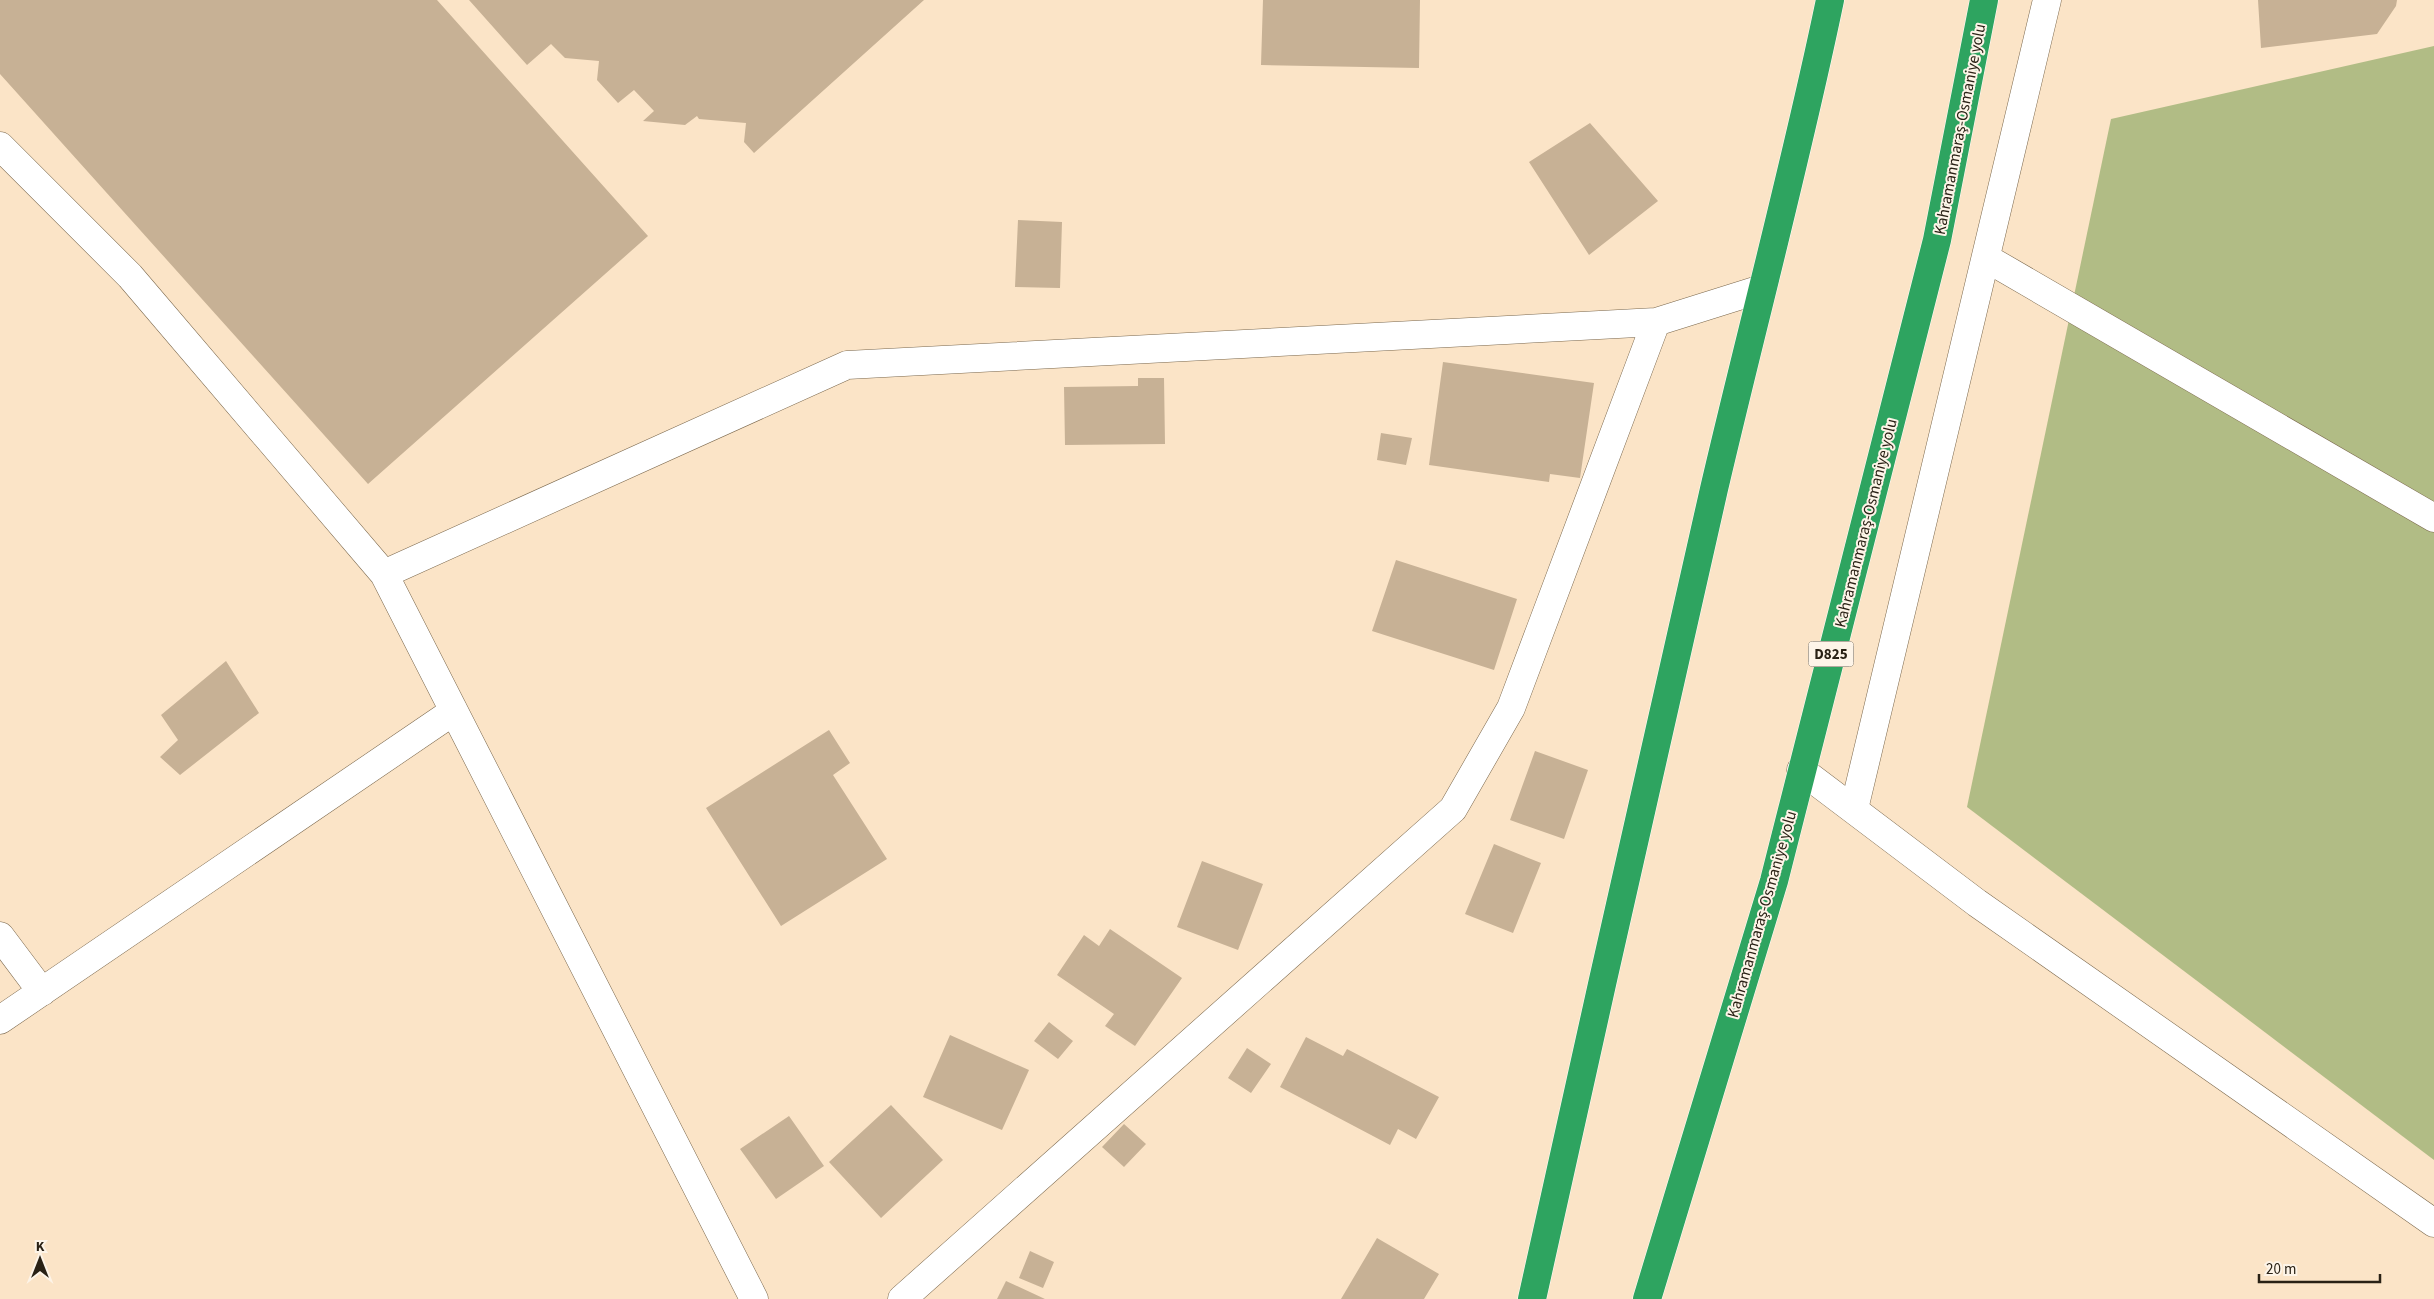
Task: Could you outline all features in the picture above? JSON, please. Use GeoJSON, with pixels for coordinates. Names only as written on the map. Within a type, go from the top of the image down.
{"type":"FeatureCollection","features":[{"type":"Feature","properties":{"kind":"highway"},"geometry":{"type":"LineString","coordinates":[[1532,1299],[1761,289],[1813,82],[1830,0]]}},
{"type":"Feature","properties":{"kind":"highway","name":"Kahramanmaraş-Osmaniye yolu"},"geometry":{"type":"LineString","coordinates":[[1647,1299],[1774,881],[1937,240],[1984,0]]}},
{"type":"Feature","properties":{"kind":"street"},"geometry":{"type":"LineString","coordinates":[[1854,809],[2047,0]]}},
{"type":"Feature","properties":{"kind":"street"},"geometry":{"type":"LineString","coordinates":[[0,146],[130,276],[384,574],[754,1299]]}},
{"type":"Feature","properties":{"kind":"street"},"geometry":{"type":"LineString","coordinates":[[1986,258],[2434,518]]}},
{"type":"Feature","properties":{"kind":"street"},"geometry":{"type":"LineString","coordinates":[[384,574],[847,365],[1656,322],[1761,289]]}},
{"type":"Feature","properties":{"kind":"street"},"geometry":{"type":"LineString","coordinates":[[902,1299],[1453,809],[1511,708],[1656,322]]}},
{"type":"Feature","properties":{"kind":"street"},"geometry":{"type":"LineString","coordinates":[[0,1020],[454,711]]}},
{"type":"Feature","properties":{"kind":"street"},"geometry":{"type":"LineString","coordinates":[[1801,770],[1977,903],[2434,1223]]}},
{"type":"Feature","properties":{"kind":"street"},"geometry":{"type":"LineString","coordinates":[[0,936],[42,992]]}},
{"type":"Feature","properties":{"kind":"green space"},"geometry":{"type":"Polygon","coordinates":[[[2434,46],[2434,1160],[1967,807],[2111,119],[2434,46]]]}},
{"type":"Feature","properties":{"kind":"building"},"geometry":{"type":"Polygon","coordinates":[[[0,0],[437,0],[648,236],[368,484],[0,74],[0,0]]]}},
{"type":"Feature","properties":{"kind":"building"},"geometry":{"type":"Polygon","coordinates":[[[469,0],[924,0],[754,153],[744,142],[746,123],[699,119],[697,116],[685,125],[643,121],[654,111],[634,90],[618,103],[597,80],[599,61],[565,58],[551,44],[527,65],[469,0]]]}},
{"type":"Feature","properties":{"kind":"building"},"geometry":{"type":"Polygon","coordinates":[[[1263,0],[1420,0],[1419,68],[1261,65],[1263,0]]]}},
{"type":"Feature","properties":{"kind":"building"},"geometry":{"type":"Polygon","coordinates":[[[2258,0],[2397,0],[2396,6],[2377,34],[2261,48],[2258,0]]]}},
{"type":"Feature","properties":{"kind":"building"},"geometry":{"type":"Polygon","coordinates":[[[1590,123],[1658,201],[1589,255],[1529,162],[1590,123]]]}},
{"type":"Feature","properties":{"kind":"building"},"geometry":{"type":"Polygon","coordinates":[[[1018,220],[1062,222],[1060,288],[1015,287],[1018,220]]]}},
{"type":"Feature","properties":{"kind":"building"},"geometry":{"type":"Polygon","coordinates":[[[1443,362],[1594,383],[1580,478],[1550,474],[1549,482],[1429,465],[1443,362]]]}},
{"type":"Feature","properties":{"kind":"building"},"geometry":{"type":"Polygon","coordinates":[[[1138,378],[1164,378],[1165,444],[1065,445],[1064,387],[1138,386],[1138,378]]]}},
{"type":"Feature","properties":{"kind":"building"},"geometry":{"type":"Polygon","coordinates":[[[1381,433],[1412,438],[1406,465],[1377,460],[1381,433]]]}},
{"type":"Feature","properties":{"kind":"building"},"geometry":{"type":"Polygon","coordinates":[[[1396,560],[1517,599],[1494,670],[1372,631],[1396,560]]]}},
{"type":"Feature","properties":{"kind":"building"},"geometry":{"type":"Polygon","coordinates":[[[226,661],[259,713],[180,775],[160,757],[178,740],[161,715],[226,661]]]}},
{"type":"Feature","properties":{"kind":"building"},"geometry":{"type":"Polygon","coordinates":[[[829,730],[850,763],[833,775],[887,859],[781,926],[706,808],[829,730]]]}},
{"type":"Feature","properties":{"kind":"building"},"geometry":{"type":"Polygon","coordinates":[[[1535,751],[1588,770],[1564,839],[1510,820],[1535,751]]]}},
{"type":"Feature","properties":{"kind":"building"},"geometry":{"type":"Polygon","coordinates":[[[1494,844],[1541,863],[1513,933],[1465,914],[1494,844]]]}},
{"type":"Feature","properties":{"kind":"building"},"geometry":{"type":"Polygon","coordinates":[[[1202,861],[1263,884],[1238,950],[1177,927],[1202,861]]]}},
{"type":"Feature","properties":{"kind":"building"},"geometry":{"type":"Polygon","coordinates":[[[1110,929],[1182,978],[1135,1046],[1105,1026],[1114,1014],[1057,975],[1084,935],[1099,946],[1110,929]]]}},
{"type":"Feature","properties":{"kind":"building"},"geometry":{"type":"Polygon","coordinates":[[[1049,1022],[1073,1041],[1058,1059],[1034,1041],[1049,1022]]]}},
{"type":"Feature","properties":{"kind":"building"},"geometry":{"type":"Polygon","coordinates":[[[950,1035],[1029,1070],[1002,1130],[923,1097],[950,1035]]]}},
{"type":"Feature","properties":{"kind":"building"},"geometry":{"type":"Polygon","coordinates":[[[1306,1037],[1343,1056],[1347,1049],[1439,1097],[1416,1139],[1398,1129],[1390,1145],[1280,1087],[1306,1037]]]}},
{"type":"Feature","properties":{"kind":"building"},"geometry":{"type":"Polygon","coordinates":[[[1247,1048],[1271,1064],[1251,1093],[1228,1078],[1247,1048]]]}},
{"type":"Feature","properties":{"kind":"building"},"geometry":{"type":"Polygon","coordinates":[[[891,1105],[943,1160],[881,1218],[829,1162],[891,1105]]]}},
{"type":"Feature","properties":{"kind":"building"},"geometry":{"type":"Polygon","coordinates":[[[789,1116],[824,1166],[776,1199],[740,1149],[789,1116]]]}},
{"type":"Feature","properties":{"kind":"building"},"geometry":{"type":"Polygon","coordinates":[[[1124,1124],[1146,1144],[1124,1167],[1102,1147],[1124,1124]]]}},
{"type":"Feature","properties":{"kind":"building"},"geometry":{"type":"Polygon","coordinates":[[[1377,1238],[1439,1274],[1424,1299],[1341,1299],[1377,1238]]]}},
{"type":"Feature","properties":{"kind":"building"},"geometry":{"type":"Polygon","coordinates":[[[1030,1251],[1054,1262],[1043,1288],[1019,1278],[1030,1251]]]}},
{"type":"Feature","properties":{"kind":"building"},"geometry":{"type":"Polygon","coordinates":[[[1006,1281],[1045,1299],[997,1299],[1006,1281]]]}}]}
